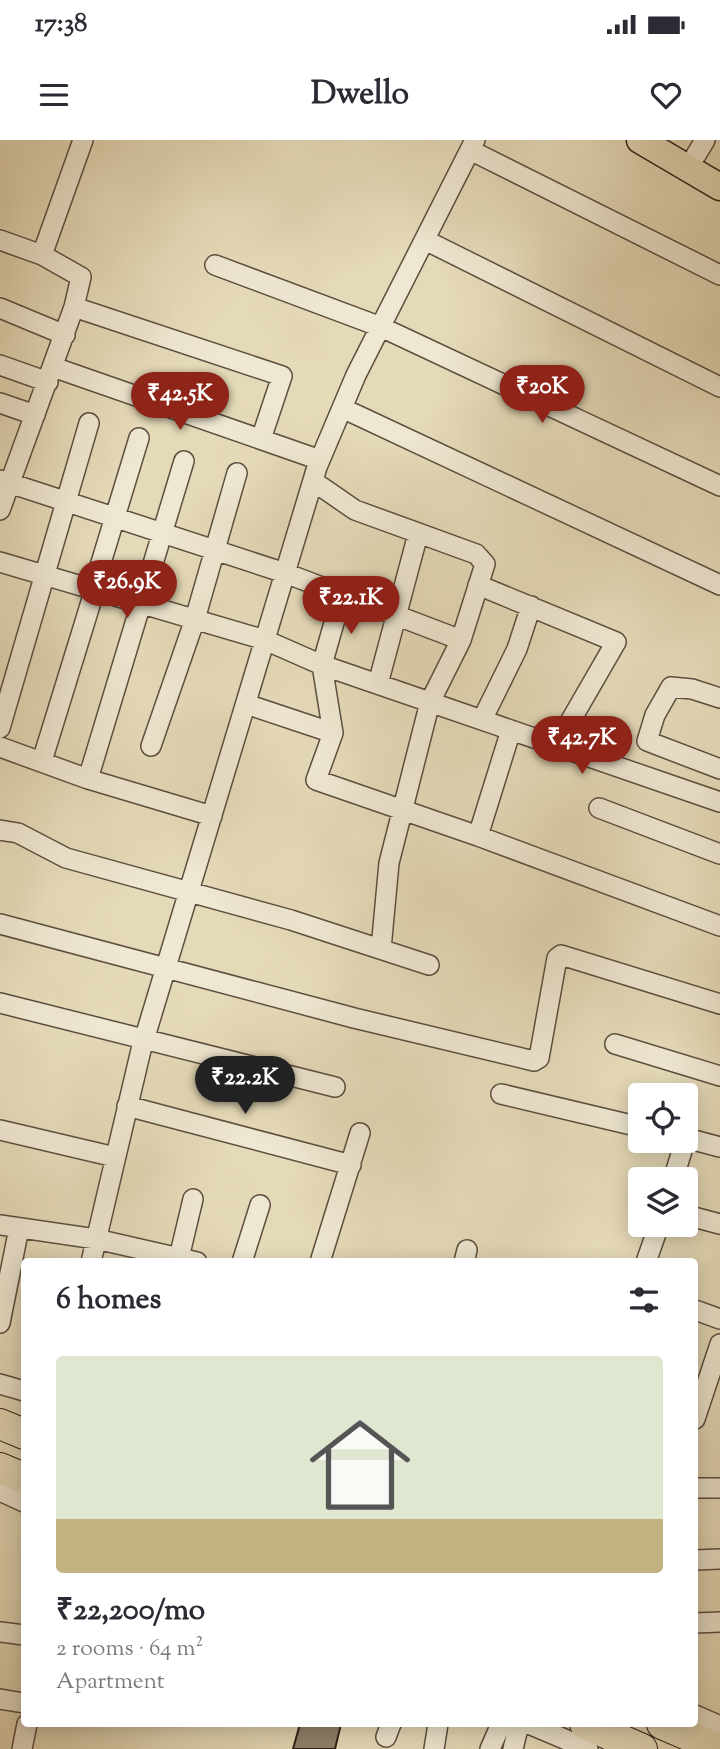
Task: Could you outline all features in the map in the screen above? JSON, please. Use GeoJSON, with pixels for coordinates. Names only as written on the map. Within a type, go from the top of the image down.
{"type":"FeatureCollection","features":[{"type":"Feature","properties":{"kind":"highway"},"geometry":{"type":"LineString","coordinates":[[0,1424],[21,1433]]}},
{"type":"Feature","properties":{"kind":"highway"},"geometry":{"type":"LineString","coordinates":[[0,1468],[21,1477]]}},
{"type":"Feature","properties":{"kind":"highway"},"geometry":{"type":"LineString","coordinates":[[592,1727],[642,1749]]}},
{"type":"Feature","properties":{"kind":"highway"},"geometry":{"type":"LineString","coordinates":[[669,1727],[720,1749]]}},
{"type":"Feature","properties":{"kind":"main road"},"geometry":{"type":"LineString","coordinates":[[640,140],[720,187]]}},
{"type":"Feature","properties":{"kind":"main road"},"geometry":{"type":"LineString","coordinates":[[671,140],[701,148],[720,169]]}},
{"type":"Feature","properties":{"kind":"street"},"geometry":{"type":"LineString","coordinates":[[42,255],[83,140]]}},
{"type":"Feature","properties":{"kind":"street"},"geometry":{"type":"LineString","coordinates":[[92,1258],[144,1038],[320,460],[381,327],[472,145],[720,275]]}},
{"type":"Feature","properties":{"kind":"street"},"geometry":{"type":"LineString","coordinates":[[0,240],[42,255],[81,277],[65,335],[36,415],[5,481],[0,510]]}},
{"type":"Feature","properties":{"kind":"street"},"geometry":{"type":"LineString","coordinates":[[425,240],[720,387]]}},
{"type":"Feature","properties":{"kind":"street"},"geometry":{"type":"LineString","coordinates":[[215,265],[381,327],[720,486]]}},
{"type":"Feature","properties":{"kind":"street"},"geometry":{"type":"LineString","coordinates":[[74,307],[282,376],[261,439]]}},
{"type":"Feature","properties":{"kind":"street"},"geometry":{"type":"LineString","coordinates":[[0,308],[65,335]]}},
{"type":"Feature","properties":{"kind":"street"},"geometry":{"type":"LineString","coordinates":[[0,365],[50,375],[261,439],[320,460]]}},
{"type":"Feature","properties":{"kind":"street"},"geometry":{"type":"LineString","coordinates":[[0,403],[36,415]]}},
{"type":"Feature","properties":{"kind":"street"},"geometry":{"type":"LineString","coordinates":[[342,408],[720,584]]}},
{"type":"Feature","properties":{"kind":"street"},"geometry":{"type":"LineString","coordinates":[[0,729],[89,423]]}},
{"type":"Feature","properties":{"kind":"street"},"geometry":{"type":"LineString","coordinates":[[42,761],[139,438]]}},
{"type":"Feature","properties":{"kind":"street"},"geometry":{"type":"LineString","coordinates":[[88,779],[184,461]]}},
{"type":"Feature","properties":{"kind":"street"},"geometry":{"type":"LineString","coordinates":[[151,746],[195,619],[237,473]]}},
{"type":"Feature","properties":{"kind":"street"},"geometry":{"type":"LineString","coordinates":[[5,481],[285,573],[461,640]]}},
{"type":"Feature","properties":{"kind":"street"},"geometry":{"type":"LineString","coordinates":[[313,481],[355,510],[457,546],[484,559],[461,640],[430,702],[401,811],[389,863],[381,949]]}},
{"type":"Feature","properties":{"kind":"street"},"geometry":{"type":"LineString","coordinates":[[378,684],[418,534]]}},
{"type":"Feature","properties":{"kind":"street"},"geometry":{"type":"LineString","coordinates":[[0,562],[265,640],[322,665],[720,802]]}},
{"type":"Feature","properties":{"kind":"street"},"geometry":{"type":"LineString","coordinates":[[478,585],[616,642],[556,746]]}},
{"type":"Feature","properties":{"kind":"street"},"geometry":{"type":"LineString","coordinates":[[342,595],[322,665],[333,733],[316,780],[478,836],[720,926]]}},
{"type":"Feature","properties":{"kind":"street"},"geometry":{"type":"LineString","coordinates":[[482,720],[517,649],[531,606]]}},
{"type":"Feature","properties":{"kind":"street"},"geometry":{"type":"LineString","coordinates":[[720,698],[692,688],[671,687],[655,715],[647,741],[720,769]]}},
{"type":"Feature","properties":{"kind":"street"},"geometry":{"type":"LineString","coordinates":[[246,704],[333,733]]}},
{"type":"Feature","properties":{"kind":"street"},"geometry":{"type":"LineString","coordinates":[[478,836],[511,730]]}},
{"type":"Feature","properties":{"kind":"street"},"geometry":{"type":"LineString","coordinates":[[0,747],[88,779],[212,816]]}},
{"type":"Feature","properties":{"kind":"street"},"geometry":{"type":"LineString","coordinates":[[599,808],[720,854]]}},
{"type":"Feature","properties":{"kind":"street"},"geometry":{"type":"LineString","coordinates":[[0,830],[18,833],[66,858],[189,890],[429,965]]}},
{"type":"Feature","properties":{"kind":"street"},"geometry":{"type":"LineString","coordinates":[[0,924],[354,1018],[534,1061],[539,1058],[557,958],[561,955],[720,1004]]}},
{"type":"Feature","properties":{"kind":"street"},"geometry":{"type":"LineString","coordinates":[[0,1003],[335,1087]]}},
{"type":"Feature","properties":{"kind":"street"},"geometry":{"type":"LineString","coordinates":[[615,1044],[720,1076]]}},
{"type":"Feature","properties":{"kind":"street"},"geometry":{"type":"LineString","coordinates":[[500,1094],[628,1124]]}},
{"type":"Feature","properties":{"kind":"street"},"geometry":{"type":"LineString","coordinates":[[127,1106],[351,1166]]}},
{"type":"Feature","properties":{"kind":"street"},"geometry":{"type":"LineString","coordinates":[[0,1130],[116,1157]]}},
{"type":"Feature","properties":{"kind":"street"},"geometry":{"type":"LineString","coordinates":[[321,1258],[360,1133]]}},
{"type":"Feature","properties":{"kind":"street"},"geometry":{"type":"LineString","coordinates":[[698,1141],[719,1142]]}},
{"type":"Feature","properties":{"kind":"street"},"geometry":{"type":"LineString","coordinates":[[185,1258],[193,1199]]}},
{"type":"Feature","properties":{"kind":"street"},"geometry":{"type":"LineString","coordinates":[[243,1258],[260,1205]]}},
{"type":"Feature","properties":{"kind":"street"},"geometry":{"type":"LineString","coordinates":[[698,1218],[720,1224]]}},
{"type":"Feature","properties":{"kind":"street"},"geometry":{"type":"LineString","coordinates":[[0,1322],[10,1227],[96,1239],[177,1258]]}},
{"type":"Feature","properties":{"kind":"street"},"geometry":{"type":"LineString","coordinates":[[647,1258],[655,1237]]}},
{"type":"Feature","properties":{"kind":"street"},"geometry":{"type":"LineString","coordinates":[[698,1311],[720,1319]]}},
{"type":"Feature","properties":{"kind":"street"},"geometry":{"type":"LineString","coordinates":[[698,1411],[720,1344]]}},
{"type":"Feature","properties":{"kind":"street"},"geometry":{"type":"LineString","coordinates":[[0,1384],[21,1390]]}},
{"type":"Feature","properties":{"kind":"street"},"geometry":{"type":"LineString","coordinates":[[698,1488],[720,1488]]}},
{"type":"Feature","properties":{"kind":"street"},"geometry":{"type":"LineString","coordinates":[[0,1491],[21,1501]]}},
{"type":"Feature","properties":{"kind":"street"},"geometry":{"type":"LineString","coordinates":[[698,1560],[720,1559]]}},
{"type":"Feature","properties":{"kind":"street"},"geometry":{"type":"LineString","coordinates":[[698,1623],[720,1622]]}},
{"type":"Feature","properties":{"kind":"street"},"geometry":{"type":"LineString","coordinates":[[0,1632],[21,1635]]}},
{"type":"Feature","properties":{"kind":"street"},"geometry":{"type":"LineString","coordinates":[[0,1699],[21,1702]]}},
{"type":"Feature","properties":{"kind":"street"},"geometry":{"type":"LineString","coordinates":[[698,1716],[720,1726]]}},
{"type":"Feature","properties":{"kind":"street"},"geometry":{"type":"LineString","coordinates":[[22,1749],[26,1727]]}},
{"type":"Feature","properties":{"kind":"street"},"geometry":{"type":"LineString","coordinates":[[434,1749],[438,1727]]}},
{"type":"Feature","properties":{"kind":"street"},"geometry":{"type":"LineString","coordinates":[[490,1749],[500,1727]]}},
{"type":"Feature","properties":{"kind":"street"},"geometry":{"type":"LineString","coordinates":[[513,1749],[518,1727]]}},
{"type":"Feature","properties":{"kind":"street"},"geometry":{"type":"LineString","coordinates":[[537,1727],[588,1749]]}},
{"type":"Feature","properties":{"kind":"building"},"geometry":{"type":"Polygon","coordinates":[[[299,1727],[340,1727],[335,1749],[293,1749],[299,1727]]]}}]}
